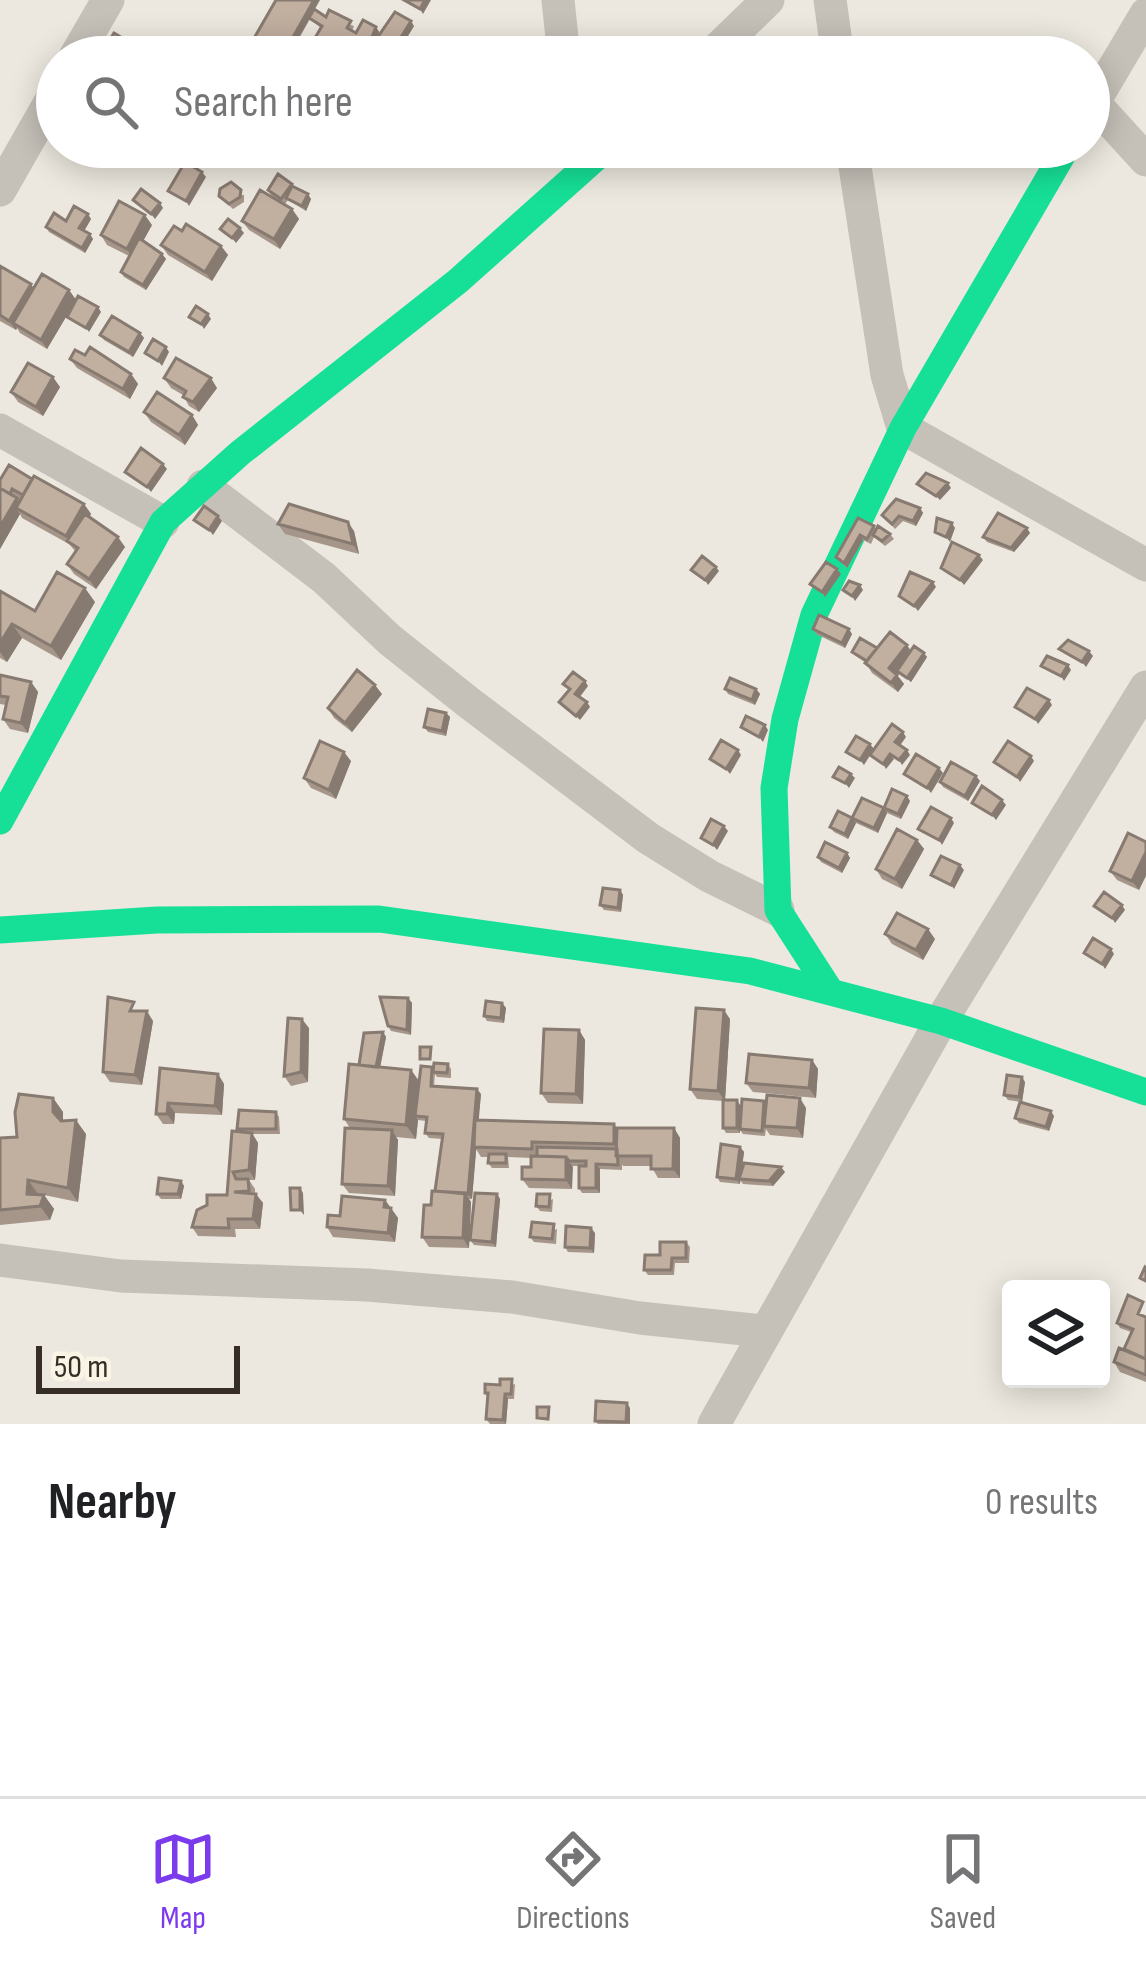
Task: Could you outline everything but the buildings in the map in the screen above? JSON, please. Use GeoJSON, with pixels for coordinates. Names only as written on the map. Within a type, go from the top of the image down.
{"type":"FeatureCollection","features":[{"type":"Feature","properties":{"kind":"street"},"geometry":{"type":"LineString","coordinates":[[87,36],[108,0]]}},
{"type":"Feature","properties":{"kind":"street"},"geometry":{"type":"LineString","coordinates":[[558,0],[562,36]]}},
{"type":"Feature","properties":{"kind":"street"},"geometry":{"type":"LineString","coordinates":[[731,36],[768,0]]}},
{"type":"Feature","properties":{"kind":"street"},"geometry":{"type":"LineString","coordinates":[[830,0],[835,36]]}},
{"type":"Feature","properties":{"kind":"street"},"geometry":{"type":"LineString","coordinates":[[1110,74],[1146,14]]}},
{"type":"Feature","properties":{"kind":"street"},"geometry":{"type":"LineString","coordinates":[[1110,125],[1146,160]]}},
{"type":"Feature","properties":{"kind":"street"},"geometry":{"type":"LineString","coordinates":[[0,190],[36,127]]}},
{"type":"Feature","properties":{"kind":"street"},"geometry":{"type":"LineString","coordinates":[[0,821],[163,522],[458,281],[568,168]]}},
{"type":"Feature","properties":{"kind":"street"},"geometry":{"type":"LineString","coordinates":[[855,168],[887,375],[903,428],[1146,565]]}},
{"type":"Feature","properties":{"kind":"street"},"geometry":{"type":"LineString","coordinates":[[778,910],[774,788],[785,719],[814,615],[903,428],[1055,168]]}},
{"type":"Feature","properties":{"kind":"street"},"geometry":{"type":"LineString","coordinates":[[0,430],[163,522]]}},
{"type":"Feature","properties":{"kind":"street"},"geometry":{"type":"LineString","coordinates":[[202,486],[309,566],[468,702],[648,838],[709,876],[778,910],[829,989]]}},
{"type":"Feature","properties":{"kind":"street"},"geometry":{"type":"LineString","coordinates":[[714,1424],[941,1021],[1146,686]]}},
{"type":"Feature","properties":{"kind":"street"},"geometry":{"type":"LineString","coordinates":[[0,930],[157,920],[379,919],[750,971],[941,1021],[1146,1092]]}},
{"type":"Feature","properties":{"kind":"street"},"geometry":{"type":"LineString","coordinates":[[0,1260],[121,1276],[367,1285],[512,1297],[640,1318],[763,1331]]}},
{"type":"Feature","properties":{"kind":"traffic: fast"},"geometry":{"type":"LineString","coordinates":[[0,821],[163,522],[240,453],[458,281],[584,168]]}},
{"type":"Feature","properties":{"kind":"traffic: fast"},"geometry":{"type":"LineString","coordinates":[[829,989],[778,910],[774,788],[785,719],[814,615],[903,428],[1055,168]]}},
{"type":"Feature","properties":{"kind":"traffic: fast"},"geometry":{"type":"LineString","coordinates":[[0,930],[157,920],[379,919],[750,971],[941,1021],[1146,1092]]}}]}
